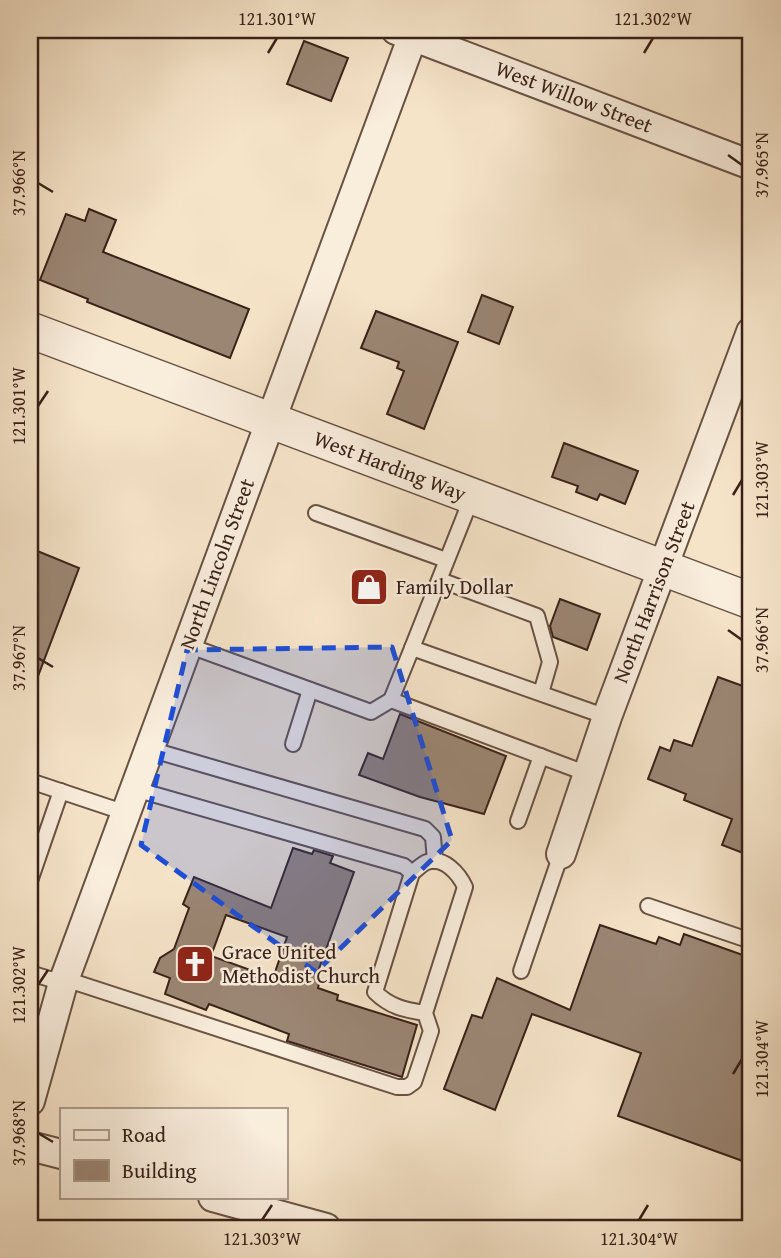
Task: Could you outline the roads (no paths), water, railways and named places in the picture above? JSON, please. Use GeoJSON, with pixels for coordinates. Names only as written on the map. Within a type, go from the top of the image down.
{"type":"FeatureCollection","features":[{"type":"Feature","properties":{"kind":"street","name":"West Willow Street"},"geometry":{"type":"LineString","coordinates":[[408,32],[751,165]]}},
{"type":"Feature","properties":{"kind":"street","name":"North Lincoln Street"},"geometry":{"type":"LineString","coordinates":[[30,1101],[64,981],[270,421],[408,32]]}},
{"type":"Feature","properties":{"kind":"street","name":"West Harding Way"},"geometry":{"type":"LineString","coordinates":[[30,330],[751,601]]}},
{"type":"Feature","properties":{"kind":"street","name":"North Harrison Street"},"geometry":{"type":"LineString","coordinates":[[561,854],[607,717],[751,332]]}},
{"type":"Feature","properties":{"kind":"street"},"geometry":{"type":"LineString","coordinates":[[30,1146],[60,1154]]}},
{"type":"Feature","properties":{"kind":"street"},"geometry":{"type":"LineString","coordinates":[[216,1198],[278,1222],[326,1228]]}},
{"type":"Feature","properties":{"kind":"lane"},"geometry":{"type":"LineString","coordinates":[[187,645],[371,712],[391,700],[472,497]]}},
{"type":"Feature","properties":{"kind":"lane"},"geometry":{"type":"LineString","coordinates":[[316,513],[446,560]]}},
{"type":"Feature","properties":{"kind":"lane"},"geometry":{"type":"LineString","coordinates":[[440,580],[537,616],[550,662],[541,692]]}},
{"type":"Feature","properties":{"kind":"lane"},"geometry":{"type":"LineString","coordinates":[[412,648],[607,717]]}},
{"type":"Feature","properties":{"kind":"lane"},"geometry":{"type":"LineString","coordinates":[[293,744],[310,690]]}},
{"type":"Feature","properties":{"kind":"lane"},"geometry":{"type":"LineString","coordinates":[[391,700],[588,774]]}},
{"type":"Feature","properties":{"kind":"lane"},"geometry":{"type":"LineString","coordinates":[[149,749],[425,829],[433,836],[435,861]]}},
{"type":"Feature","properties":{"kind":"lane"},"geometry":{"type":"LineString","coordinates":[[518,821],[541,756]]}},
{"type":"Feature","properties":{"kind":"lane"},"geometry":{"type":"LineString","coordinates":[[30,781],[61,791],[130,801],[404,866],[412,873]]}},
{"type":"Feature","properties":{"kind":"lane"},"geometry":{"type":"LineString","coordinates":[[30,881],[61,791]]}},
{"type":"Feature","properties":{"kind":"lane"},"geometry":{"type":"LineString","coordinates":[[521,971],[561,854]]}},
{"type":"Feature","properties":{"kind":"lane"},"geometry":{"type":"LineString","coordinates":[[30,973],[64,981],[397,1087],[407,1087],[414,1082],[431,1031],[425,1013],[465,887],[459,874],[435,861],[426,863],[412,873],[375,992],[383,1000],[400,1009],[425,1013]]}},
{"type":"Feature","properties":{"kind":"lane"},"geometry":{"type":"LineString","coordinates":[[648,906],[751,941]]}},
{"type":"Feature","properties":{"kind":"place","name":"Family Dollar"},"geometry":{"type":"Point","coordinates":[369,587]}},
{"type":"Feature","properties":{"kind":"place","name":"Grace United Methodist Church"},"geometry":{"type":"Point","coordinates":[195,964]}}]}
